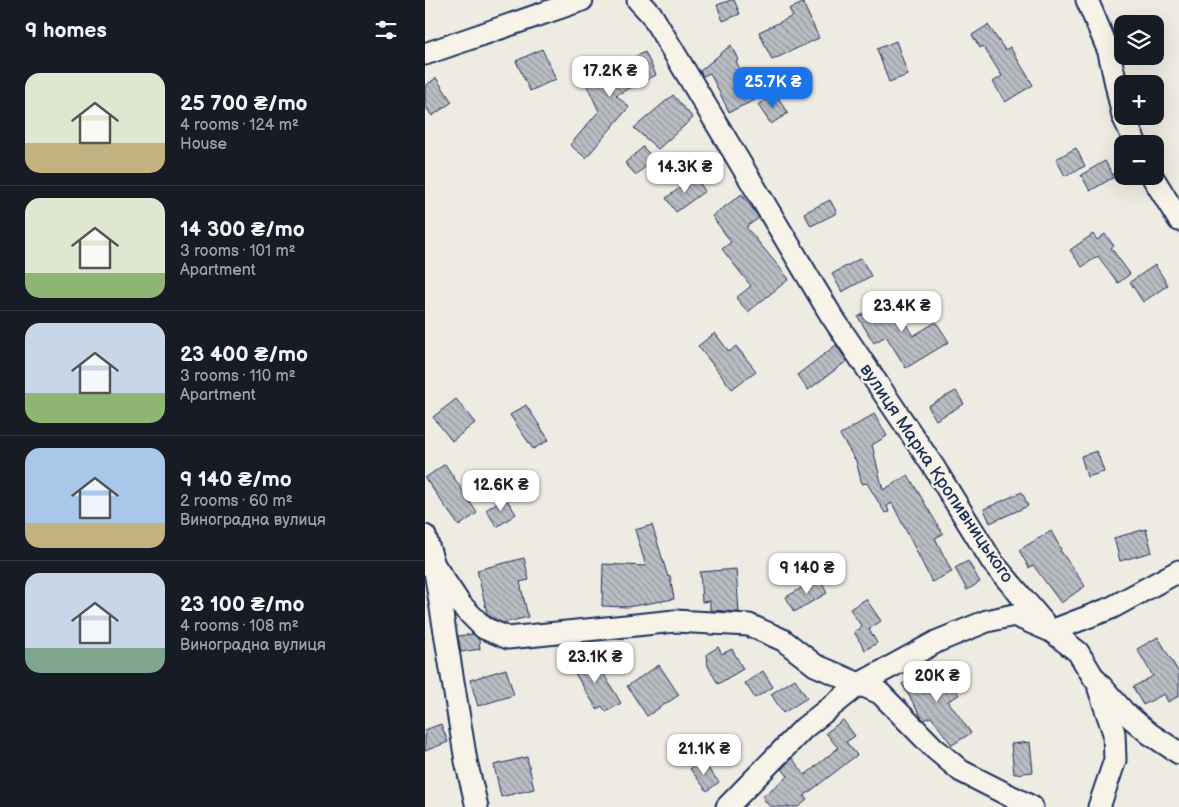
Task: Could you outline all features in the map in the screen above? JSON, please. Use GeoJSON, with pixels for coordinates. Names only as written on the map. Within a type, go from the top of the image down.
{"type":"FeatureCollection","features":[{"type":"Feature","properties":{"kind":"street"},"geometry":{"type":"LineString","coordinates":[[425,54],[582,0]]}},
{"type":"Feature","properties":{"kind":"street","name":"вулиця Марка Кропивницького"},"geometry":{"type":"LineString","coordinates":[[638,0],[651,14],[831,315],[935,469],[993,563],[1051,631],[1078,652],[1094,678]]}},
{"type":"Feature","properties":{"kind":"street"},"geometry":{"type":"LineString","coordinates":[[1087,0],[1109,52],[1114,75]]}},
{"type":"Feature","properties":{"kind":"street"},"geometry":{"type":"LineString","coordinates":[[1158,185],[1179,220]]}},
{"type":"Feature","properties":{"kind":"street"},"geometry":{"type":"LineString","coordinates":[[425,536],[466,761],[477,807]]}},
{"type":"Feature","properties":{"kind":"street"},"geometry":{"type":"LineString","coordinates":[[429,565],[460,604],[484,628],[508,638],[675,621],[749,625],[783,640],[815,665],[881,692],[934,748],[961,771],[1033,807]]}},
{"type":"Feature","properties":{"kind":"street"},"geometry":{"type":"LineString","coordinates":[[727,807],[804,728],[861,683],[938,641],[987,621],[1014,615],[1051,631],[1111,608],[1179,571]]}},
{"type":"Feature","properties":{"kind":"street"},"geometry":{"type":"LineString","coordinates":[[987,621],[1003,606],[1008,598],[1009,582]]}},
{"type":"Feature","properties":{"kind":"street"},"geometry":{"type":"LineString","coordinates":[[1094,678],[1124,712],[1150,734],[1179,753]]}},
{"type":"Feature","properties":{"kind":"street"},"geometry":{"type":"LineString","coordinates":[[1094,678],[1114,733],[1115,760],[1099,807]]}},
{"type":"Feature","properties":{"kind":"building"},"geometry":{"type":"Polygon","coordinates":[[[734,0],[740,14],[723,21],[717,5],[734,0]]]}},
{"type":"Feature","properties":{"kind":"building"},"geometry":{"type":"Polygon","coordinates":[[[803,3],[819,38],[772,60],[759,32],[793,16],[789,9],[803,3]]]}},
{"type":"Feature","properties":{"kind":"building"},"geometry":{"type":"Polygon","coordinates":[[[988,25],[1005,50],[1010,47],[1033,85],[1005,102],[993,82],[1002,76],[983,46],[980,48],[972,35],[988,25]]]}},
{"type":"Feature","properties":{"kind":"building"},"geometry":{"type":"Polygon","coordinates":[[[896,41],[908,75],[889,82],[877,49],[896,41]]]}},
{"type":"Feature","properties":{"kind":"building"},"geometry":{"type":"Polygon","coordinates":[[[731,45],[738,60],[736,61],[755,100],[729,112],[710,73],[703,76],[700,71],[731,45]]]}},
{"type":"Feature","properties":{"kind":"building"},"geometry":{"type":"Polygon","coordinates":[[[542,49],[556,79],[530,91],[516,61],[542,49]]]}},
{"type":"Feature","properties":{"kind":"building"},"geometry":{"type":"Polygon","coordinates":[[[645,52],[656,75],[616,95],[629,107],[586,158],[570,145],[599,111],[582,75],[602,66],[605,71],[645,52]]]}},
{"type":"Feature","properties":{"kind":"building"},"geometry":{"type":"Polygon","coordinates":[[[436,78],[452,102],[432,116],[425,106],[425,86],[436,78]]]}},
{"type":"Feature","properties":{"kind":"building"},"geometry":{"type":"Polygon","coordinates":[[[775,93],[788,113],[771,124],[758,105],[775,93]]]}},
{"type":"Feature","properties":{"kind":"building"},"geometry":{"type":"Polygon","coordinates":[[[673,95],[693,118],[658,149],[634,128],[673,95]]]}},
{"type":"Feature","properties":{"kind":"building"},"geometry":{"type":"Polygon","coordinates":[[[643,147],[654,159],[636,175],[625,163],[643,147]]]}},
{"type":"Feature","properties":{"kind":"building"},"geometry":{"type":"Polygon","coordinates":[[[1076,148],[1085,166],[1065,176],[1056,159],[1076,148]]]}},
{"type":"Feature","properties":{"kind":"building"},"geometry":{"type":"Polygon","coordinates":[[[1105,161],[1114,177],[1090,191],[1081,175],[1105,161]]]}},
{"type":"Feature","properties":{"kind":"building"},"geometry":{"type":"Polygon","coordinates":[[[695,177],[705,191],[676,212],[666,198],[695,177]]]}},
{"type":"Feature","properties":{"kind":"building"},"geometry":{"type":"Polygon","coordinates":[[[742,194],[759,218],[746,227],[789,279],[748,312],[736,298],[751,286],[722,249],[731,242],[712,216],[742,194]]]}},
{"type":"Feature","properties":{"kind":"building"},"geometry":{"type":"Polygon","coordinates":[[[830,200],[837,213],[811,226],[804,213],[830,200]]]}},
{"type":"Feature","properties":{"kind":"building"},"geometry":{"type":"Polygon","coordinates":[[[1093,234],[1097,240],[1105,234],[1114,246],[1111,248],[1130,274],[1118,283],[1098,256],[1082,267],[1070,250],[1093,234]]]}},
{"type":"Feature","properties":{"kind":"building"},"geometry":{"type":"Polygon","coordinates":[[[861,258],[871,276],[842,292],[832,274],[861,258]]]}},
{"type":"Feature","properties":{"kind":"building"},"geometry":{"type":"Polygon","coordinates":[[[1155,265],[1168,285],[1143,302],[1130,282],[1155,265]]]}},
{"type":"Feature","properties":{"kind":"building"},"geometry":{"type":"Polygon","coordinates":[[[890,298],[913,336],[936,322],[949,342],[906,368],[886,336],[874,343],[858,317],[890,298]]]}},
{"type":"Feature","properties":{"kind":"building"},"geometry":{"type":"Polygon","coordinates":[[[715,333],[729,352],[736,346],[756,371],[732,389],[698,346],[715,333]]]}},
{"type":"Feature","properties":{"kind":"building"},"geometry":{"type":"Polygon","coordinates":[[[836,345],[847,361],[808,390],[797,375],[836,345]]]}},
{"type":"Feature","properties":{"kind":"building"},"geometry":{"type":"Polygon","coordinates":[[[956,391],[964,404],[936,420],[928,406],[956,391]]]}},
{"type":"Feature","properties":{"kind":"building"},"geometry":{"type":"Polygon","coordinates":[[[456,399],[475,423],[452,441],[433,417],[456,399]]]}},
{"type":"Feature","properties":{"kind":"building"},"geometry":{"type":"Polygon","coordinates":[[[526,405],[549,440],[533,449],[510,415],[526,405]]]}},
{"type":"Feature","properties":{"kind":"building"},"geometry":{"type":"Polygon","coordinates":[[[874,414],[887,436],[872,445],[883,490],[908,475],[943,534],[935,538],[952,572],[932,582],[892,503],[887,506],[889,512],[885,513],[867,483],[862,484],[856,461],[840,435],[874,414]]]}},
{"type":"Feature","properties":{"kind":"building"},"geometry":{"type":"Polygon","coordinates":[[[1097,451],[1104,472],[1087,477],[1081,456],[1097,451]]]}},
{"type":"Feature","properties":{"kind":"building"},"geometry":{"type":"Polygon","coordinates":[[[445,464],[477,513],[459,526],[425,478],[445,464]]]}},
{"type":"Feature","properties":{"kind":"building"},"geometry":{"type":"Polygon","coordinates":[[[1022,492],[1028,506],[990,523],[984,509],[1022,492]]]}},
{"type":"Feature","properties":{"kind":"building"},"geometry":{"type":"Polygon","coordinates":[[[505,497],[516,514],[497,527],[486,510],[505,497]]]}},
{"type":"Feature","properties":{"kind":"building"},"geometry":{"type":"Polygon","coordinates":[[[652,525],[668,577],[670,576],[674,599],[627,607],[602,606],[603,564],[646,566],[635,530],[652,525]]]}},
{"type":"Feature","properties":{"kind":"building"},"geometry":{"type":"Polygon","coordinates":[[[1146,529],[1152,552],[1120,561],[1114,538],[1146,529]]]}},
{"type":"Feature","properties":{"kind":"building"},"geometry":{"type":"Polygon","coordinates":[[[1051,531],[1060,550],[1085,586],[1061,603],[1033,565],[1029,568],[1019,550],[1051,531]]]}},
{"type":"Feature","properties":{"kind":"building"},"geometry":{"type":"Polygon","coordinates":[[[524,558],[529,580],[520,582],[528,617],[503,623],[487,613],[477,570],[524,558]]]}},
{"type":"Feature","properties":{"kind":"building"},"geometry":{"type":"Polygon","coordinates":[[[968,561],[980,582],[967,590],[955,568],[968,561]]]}},
{"type":"Feature","properties":{"kind":"building"},"geometry":{"type":"Polygon","coordinates":[[[736,569],[739,612],[710,610],[710,601],[702,602],[700,572],[736,569]]]}},
{"type":"Feature","properties":{"kind":"building"},"geometry":{"type":"Polygon","coordinates":[[[819,578],[827,593],[794,612],[786,597],[819,578]]]}},
{"type":"Feature","properties":{"kind":"building"},"geometry":{"type":"Polygon","coordinates":[[[866,599],[881,621],[869,629],[877,643],[865,650],[854,632],[862,627],[850,609],[866,599]]]}},
{"type":"Feature","properties":{"kind":"building"},"geometry":{"type":"Polygon","coordinates":[[[473,634],[479,640],[480,649],[461,652],[458,636],[473,634]]]}},
{"type":"Feature","properties":{"kind":"building"},"geometry":{"type":"Polygon","coordinates":[[[1158,637],[1179,673],[1179,696],[1168,702],[1164,694],[1143,705],[1133,687],[1153,676],[1137,649],[1158,637]]]}},
{"type":"Feature","properties":{"kind":"building"},"geometry":{"type":"Polygon","coordinates":[[[718,647],[722,654],[732,649],[743,669],[718,684],[708,666],[707,654],[718,647]]]}},
{"type":"Feature","properties":{"kind":"building"},"geometry":{"type":"Polygon","coordinates":[[[581,655],[587,665],[595,660],[621,703],[606,712],[602,706],[597,709],[568,662],[581,655]]]}},
{"type":"Feature","properties":{"kind":"building"},"geometry":{"type":"Polygon","coordinates":[[[659,665],[679,695],[647,716],[627,686],[659,665]]]}},
{"type":"Feature","properties":{"kind":"building"},"geometry":{"type":"Polygon","coordinates":[[[932,666],[942,682],[949,678],[959,695],[948,701],[971,733],[952,745],[931,717],[924,720],[922,718],[902,684],[932,666]]]}},
{"type":"Feature","properties":{"kind":"building"},"geometry":{"type":"Polygon","coordinates":[[[506,669],[514,695],[478,706],[470,680],[506,669]]]}},
{"type":"Feature","properties":{"kind":"building"},"geometry":{"type":"Polygon","coordinates":[[[763,671],[773,687],[755,698],[745,683],[763,671]]]}},
{"type":"Feature","properties":{"kind":"building"},"geometry":{"type":"Polygon","coordinates":[[[795,679],[807,698],[783,713],[771,694],[795,679]]]}},
{"type":"Feature","properties":{"kind":"building"},"geometry":{"type":"Polygon","coordinates":[[[843,720],[855,736],[846,742],[857,755],[804,796],[807,800],[798,807],[770,807],[762,797],[788,776],[782,769],[792,758],[805,775],[838,748],[826,733],[843,720]]]}},
{"type":"Feature","properties":{"kind":"building"},"geometry":{"type":"Polygon","coordinates":[[[441,724],[448,742],[425,751],[425,730],[441,724]]]}},
{"type":"Feature","properties":{"kind":"building"},"geometry":{"type":"Polygon","coordinates":[[[1030,742],[1033,772],[1014,774],[1011,744],[1030,742]]]}},
{"type":"Feature","properties":{"kind":"building"},"geometry":{"type":"Polygon","coordinates":[[[527,757],[534,789],[501,797],[494,765],[527,757]]]}},
{"type":"Feature","properties":{"kind":"building"},"geometry":{"type":"Polygon","coordinates":[[[701,760],[719,782],[707,791],[690,769],[701,760]]]}}]}
